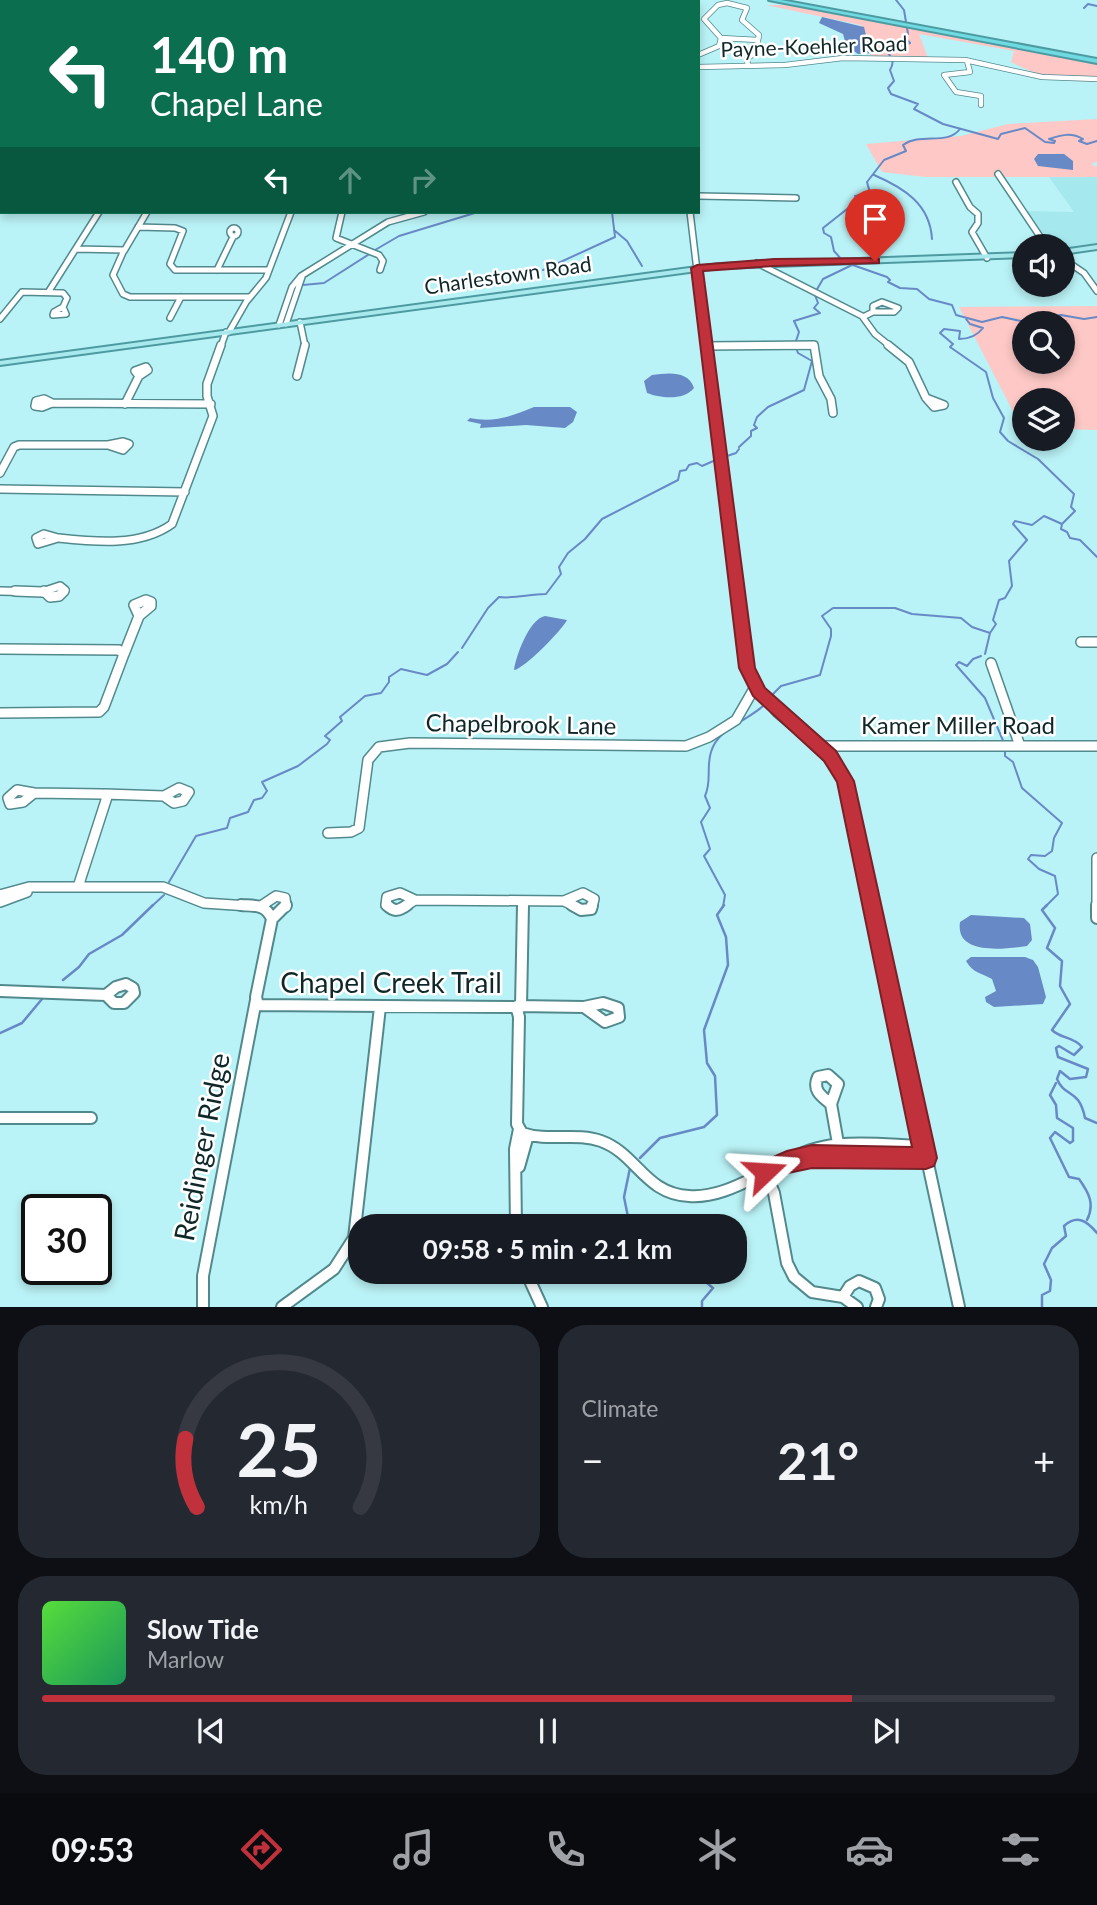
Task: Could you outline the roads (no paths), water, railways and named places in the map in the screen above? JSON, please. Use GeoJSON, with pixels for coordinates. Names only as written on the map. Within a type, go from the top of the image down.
{"type":"FeatureCollection","features":[{"type":"Feature","properties":{"kind":"highway"},"geometry":{"type":"LineString","coordinates":[[772,0],[896,22]]}},
{"type":"Feature","properties":{"kind":"highway"},"geometry":{"type":"LineString","coordinates":[[790,0],[1097,59]]}},
{"type":"Feature","properties":{"kind":"main road"},"geometry":{"type":"LineString","coordinates":[[1075,250],[1097,247]]}},
{"type":"Feature","properties":{"kind":"main road","name":"Charlestown Road"},"geometry":{"type":"LineString","coordinates":[[0,363],[697,268],[757,263],[1012,256]]}},
{"type":"Feature","properties":{"kind":"street"},"geometry":{"type":"LineString","coordinates":[[747,64],[756,58],[759,35],[742,20],[747,8],[725,3],[713,6],[704,19],[721,38],[758,40]]}},
{"type":"Feature","properties":{"kind":"street"},"geometry":{"type":"LineString","coordinates":[[700,56],[719,46],[721,38]]}},
{"type":"Feature","properties":{"kind":"street","name":"Payne-Koehler Road"},"geometry":{"type":"LineString","coordinates":[[700,66],[790,65],[837,58],[967,61],[1060,82],[1097,81]]}},
{"type":"Feature","properties":{"kind":"street"},"geometry":{"type":"LineString","coordinates":[[967,61],[970,72],[947,72],[944,75],[956,92],[981,96],[981,105]]}},
{"type":"Feature","properties":{"kind":"street"},"geometry":{"type":"LineString","coordinates":[[998,174],[1038,234]]}},
{"type":"Feature","properties":{"kind":"street"},"geometry":{"type":"LineString","coordinates":[[956,182],[978,214],[978,223],[972,232],[987,258]]}},
{"type":"Feature","properties":{"kind":"street"},"geometry":{"type":"LineString","coordinates":[[700,196],[796,198]]}},
{"type":"Feature","properties":{"kind":"street"},"geometry":{"type":"LineString","coordinates":[[49,291],[98,214]]}},
{"type":"Feature","properties":{"kind":"street"},"geometry":{"type":"LineString","coordinates":[[146,214],[113,273],[123,294],[133,298],[247,297],[245,304]]}},
{"type":"Feature","properties":{"kind":"street"},"geometry":{"type":"LineString","coordinates":[[58,538],[131,539],[153,536],[172,524],[212,416],[206,390],[213,369],[220,360],[229,332],[269,270],[290,214]]}},
{"type":"Feature","properties":{"kind":"street"},"geometry":{"type":"LineString","coordinates":[[341,214],[335,236],[340,241],[380,255],[383,261],[380,270]]}},
{"type":"Feature","properties":{"kind":"street"},"geometry":{"type":"LineString","coordinates":[[283,324],[304,274],[404,214]]}},
{"type":"Feature","properties":{"kind":"street"},"geometry":{"type":"LineString","coordinates":[[690,214],[746,659],[755,687],[836,764],[848,791],[959,1307]]}},
{"type":"Feature","properties":{"kind":"street"},"geometry":{"type":"LineString","coordinates":[[138,227],[174,228],[183,231],[184,235],[170,264],[173,269],[269,270]]}},
{"type":"Feature","properties":{"kind":"street"},"geometry":{"type":"LineString","coordinates":[[217,271],[233,237]]}},
{"type":"Feature","properties":{"kind":"street"},"geometry":{"type":"LineString","coordinates":[[76,249],[124,251]]}},
{"type":"Feature","properties":{"kind":"street"},"geometry":{"type":"LineString","coordinates":[[757,263],[863,317],[875,334],[909,362],[926,398]]}},
{"type":"Feature","properties":{"kind":"street"},"geometry":{"type":"LineString","coordinates":[[1075,266],[1084,272],[1097,291]]}},
{"type":"Feature","properties":{"kind":"street"},"geometry":{"type":"LineString","coordinates":[[0,319],[20,292],[49,291],[66,295],[62,307]]}},
{"type":"Feature","properties":{"kind":"street"},"geometry":{"type":"LineString","coordinates":[[170,318],[181,297]]}},
{"type":"Feature","properties":{"kind":"street"},"geometry":{"type":"LineString","coordinates":[[863,317],[873,312]]}},
{"type":"Feature","properties":{"kind":"street"},"geometry":{"type":"LineString","coordinates":[[298,376],[306,349],[300,322]]}},
{"type":"Feature","properties":{"kind":"street"},"geometry":{"type":"LineString","coordinates":[[706,346],[815,345],[819,357],[818,375],[832,399],[832,413]]}},
{"type":"Feature","properties":{"kind":"street"},"geometry":{"type":"LineString","coordinates":[[125,404],[139,376]]}},
{"type":"Feature","properties":{"kind":"street"},"geometry":{"type":"LineString","coordinates":[[52,403],[211,404]]}},
{"type":"Feature","properties":{"kind":"street"},"geometry":{"type":"LineString","coordinates":[[0,473],[14,447],[19,445],[108,445]]}},
{"type":"Feature","properties":{"kind":"street"},"geometry":{"type":"LineString","coordinates":[[0,489],[185,492]]}},
{"type":"Feature","properties":{"kind":"street"},"geometry":{"type":"LineString","coordinates":[[0,591],[42,592]]}},
{"type":"Feature","properties":{"kind":"street"},"geometry":{"type":"LineString","coordinates":[[0,713],[99,712],[104,706],[139,616]]}},
{"type":"Feature","properties":{"kind":"street"},"geometry":{"type":"LineString","coordinates":[[1081,642],[1097,642]]}},
{"type":"Feature","properties":{"kind":"street"},"geometry":{"type":"LineString","coordinates":[[0,649],[119,650],[124,654]]}},
{"type":"Feature","properties":{"kind":"street"},"geometry":{"type":"LineString","coordinates":[[991,663],[1020,746]]}},
{"type":"Feature","properties":{"kind":"street","name":"Chapelbrook Lane"},"geometry":{"type":"LineString","coordinates":[[328,833],[351,832],[359,828],[368,760],[379,747],[410,743],[686,746],[709,737],[736,720],[755,687]]}},
{"type":"Feature","properties":{"kind":"street","name":"Kamer Miller Road"},"geometry":{"type":"LineString","coordinates":[[819,746],[1097,746]]}},
{"type":"Feature","properties":{"kind":"street"},"geometry":{"type":"LineString","coordinates":[[34,793],[164,796]]}},
{"type":"Feature","properties":{"kind":"street"},"geometry":{"type":"LineString","coordinates":[[78,887],[107,799],[105,794]]}},
{"type":"Feature","properties":{"kind":"street"},"geometry":{"type":"LineString","coordinates":[[1097,858],[1097,918]]}},
{"type":"Feature","properties":{"kind":"street"},"geometry":{"type":"LineString","coordinates":[[0,895],[23,888],[163,887],[204,903],[261,906],[270,911],[272,919]]}},
{"type":"Feature","properties":{"kind":"street"},"geometry":{"type":"LineString","coordinates":[[0,902],[44,888]]}},
{"type":"Feature","properties":{"kind":"street","name":"Chapel Creek Trail"},"geometry":{"type":"LineString","coordinates":[[261,906],[276,896],[287,901],[286,907],[272,919],[256,998],[258,1005],[509,1006],[519,1013],[523,1132]]}},
{"type":"Feature","properties":{"kind":"street"},"geometry":{"type":"LineString","coordinates":[[415,900],[564,901]]}},
{"type":"Feature","properties":{"kind":"street"},"geometry":{"type":"LineString","coordinates":[[521,1006],[523,901]]}},
{"type":"Feature","properties":{"kind":"street"},"geometry":{"type":"LineString","coordinates":[[0,991],[106,995]]}},
{"type":"Feature","properties":{"kind":"street","name":"Reidinger Ridge"},"geometry":{"type":"LineString","coordinates":[[203,1307],[203,1276],[256,998]]}},
{"type":"Feature","properties":{"kind":"street"},"geometry":{"type":"LineString","coordinates":[[509,1006],[584,1007]]}},
{"type":"Feature","properties":{"kind":"street"},"geometry":{"type":"LineString","coordinates":[[282,1307],[334,1270],[347,1255],[354,1238],[380,1007]]}},
{"type":"Feature","properties":{"kind":"street"},"geometry":{"type":"LineString","coordinates":[[831,1104],[839,1151]]}},
{"type":"Feature","properties":{"kind":"street"},"geometry":{"type":"LineString","coordinates":[[0,1118],[91,1118]]}},
{"type":"Feature","properties":{"kind":"street"},"geometry":{"type":"LineString","coordinates":[[516,1214],[515,1149],[523,1132],[576,1136],[603,1142],[627,1156],[658,1188],[684,1196],[721,1192],[738,1187],[787,1162],[802,1151],[925,1152]]}},
{"type":"Feature","properties":{"kind":"street"},"geometry":{"type":"LineString","coordinates":[[765,1172],[774,1193],[786,1255],[794,1276],[813,1292],[843,1297],[856,1307]]}},
{"type":"Feature","properties":{"kind":"street"},"geometry":{"type":"LineString","coordinates":[[843,1297],[854,1283],[865,1281],[876,1288],[876,1307]]}},
{"type":"Feature","properties":{"kind":"street"},"geometry":{"type":"LineString","coordinates":[[531,1284],[542,1307]]}},
{"type":"Feature","properties":{"kind":"waterway"},"geometry":{"type":"LineString","coordinates":[[896,0],[904,10],[908,34],[904,36],[910,43],[886,51],[893,62],[890,70],[894,81],[888,88],[891,94],[918,104],[914,109],[943,124],[998,139],[1001,134],[1025,128],[1045,142],[1054,143],[1055,141],[1049,139],[1066,135],[1079,137],[1083,139],[1079,141],[1087,144],[1097,141]]}},
{"type":"Feature","properties":{"kind":"waterway"},"geometry":{"type":"LineString","coordinates":[[1084,8],[1088,4],[1097,6]]}},
{"type":"Feature","properties":{"kind":"waterway"},"geometry":{"type":"LineString","coordinates":[[842,260],[834,251],[831,237],[824,233],[823,228],[856,202],[858,198],[855,196],[870,193],[867,182],[884,160],[906,151],[903,145],[910,141],[948,137],[960,129]]}},
{"type":"Feature","properties":{"kind":"waterway"},"geometry":{"type":"LineString","coordinates":[[874,175],[914,199],[926,216],[932,239]]}},
{"type":"Feature","properties":{"kind":"waterway"},"geometry":{"type":"LineString","coordinates":[[375,250],[399,236],[471,214]]}},
{"type":"Feature","properties":{"kind":"waterway"},"geometry":{"type":"LineString","coordinates":[[612,214],[614,230]]}},
{"type":"Feature","properties":{"kind":"waterway"},"geometry":{"type":"LineString","coordinates":[[543,270],[615,237],[614,230]]}},
{"type":"Feature","properties":{"kind":"waterway"},"geometry":{"type":"LineString","coordinates":[[614,230],[627,241],[642,266]]}},
{"type":"Feature","properties":{"kind":"waterway"},"geometry":{"type":"LineString","coordinates":[[303,285],[324,283],[371,253]]}},
{"type":"Feature","properties":{"kind":"waterway"},"geometry":{"type":"LineString","coordinates":[[847,263],[887,277],[890,280],[888,282],[900,288],[917,289],[929,299],[952,305],[956,315],[982,322],[1002,317],[1021,321],[1061,315],[1084,319],[1097,317]]}},
{"type":"Feature","properties":{"kind":"waterway"},"geometry":{"type":"LineString","coordinates":[[816,291],[823,279],[852,265]]}},
{"type":"Feature","properties":{"kind":"waterway"},"geometry":{"type":"LineString","coordinates":[[796,341],[799,332],[794,321],[820,313],[814,308],[818,303],[815,295]]}},
{"type":"Feature","properties":{"kind":"waterway"},"geometry":{"type":"LineString","coordinates":[[966,319],[970,324],[983,328],[975,335],[963,339],[959,339],[960,331],[944,329],[940,333],[953,344],[950,347],[986,372],[993,398],[1004,418],[1000,432],[1008,441],[1038,459],[1074,494],[1071,507],[1075,511],[1062,524]]}},
{"type":"Feature","properties":{"kind":"waterway"},"geometry":{"type":"LineString","coordinates":[[739,447],[751,436],[751,431],[757,428],[754,425],[757,417],[768,407],[804,390],[812,361],[798,353],[796,348]]}},
{"type":"Feature","properties":{"kind":"waterway"},"geometry":{"type":"LineString","coordinates":[[724,457],[736,453],[739,449]]}},
{"type":"Feature","properties":{"kind":"waterway"},"geometry":{"type":"LineString","coordinates":[[462,648],[488,608],[499,597],[546,594],[561,574],[559,567],[568,553],[585,539],[602,519],[678,480],[680,471],[686,470],[689,465],[697,463],[702,466],[718,459]]}},
{"type":"Feature","properties":{"kind":"waterway"},"geometry":{"type":"LineString","coordinates":[[990,633],[996,624],[993,620],[999,600],[1005,598],[1012,586],[1009,561],[1027,540],[1013,524],[1015,521],[1032,525],[1044,516],[1062,524]]}},
{"type":"Feature","properties":{"kind":"waterway"},"geometry":{"type":"LineString","coordinates":[[1062,524],[1061,529],[1067,532],[1070,538],[1080,540],[1097,557]]}},
{"type":"Feature","properties":{"kind":"waterway"},"geometry":{"type":"LineString","coordinates":[[771,696],[781,686],[820,675],[831,636],[831,629],[822,616],[833,608],[895,608],[912,614],[961,618],[972,627],[990,633]]}},
{"type":"Feature","properties":{"kind":"waterway"},"geometry":{"type":"LineString","coordinates":[[985,654],[990,633]]}},
{"type":"Feature","properties":{"kind":"waterway"},"geometry":{"type":"LineString","coordinates":[[169,882],[196,836],[227,828],[230,818],[248,812],[254,800],[262,798],[267,791],[262,782],[298,766],[327,744],[330,740],[325,736],[342,721],[340,717],[365,696],[381,693],[389,682],[389,677],[401,669],[427,675],[447,664],[458,652]]}},
{"type":"Feature","properties":{"kind":"waterway"},"geometry":{"type":"LineString","coordinates":[[981,656],[973,659],[967,666],[959,662],[956,665],[985,698],[1004,743]]}},
{"type":"Feature","properties":{"kind":"waterway"},"geometry":{"type":"LineString","coordinates":[[723,906],[725,895],[704,856],[710,849],[701,822],[710,808],[705,796],[711,752],[720,736],[765,704]]}},
{"type":"Feature","properties":{"kind":"waterway"},"geometry":{"type":"LineString","coordinates":[[1005,750],[1005,756],[1013,762],[1022,788],[1062,823],[1054,838],[1052,851],[1045,856],[1031,855],[1028,859],[1039,869],[1055,876],[1058,894],[1042,910],[1055,928],[1047,948],[1062,961],[1060,986],[1070,1004],[1052,1030],[1082,1047],[1074,1055],[1059,1046],[1056,1048],[1058,1057],[1088,1069],[1086,1077],[1070,1079],[1060,1071],[1057,1079],[1064,1089],[1076,1097],[1085,1118],[1097,1123]]}},
{"type":"Feature","properties":{"kind":"waterway"},"geometry":{"type":"LineString","coordinates":[[151,907],[164,895]]}},
{"type":"Feature","properties":{"kind":"waterway"},"geometry":{"type":"LineString","coordinates":[[63,980],[79,967],[89,954],[122,935],[153,905]]}},
{"type":"Feature","properties":{"kind":"waterway"},"geometry":{"type":"LineString","coordinates":[[640,1158],[660,1138],[704,1127],[717,1115],[715,1076],[707,1063],[704,1030],[728,965],[726,937],[717,915],[723,906]]}},
{"type":"Feature","properties":{"kind":"waterway"},"geometry":{"type":"LineString","coordinates":[[0,1033],[22,1023],[42,999]]}},
{"type":"Feature","properties":{"kind":"waterway"},"geometry":{"type":"LineString","coordinates":[[1056,1083],[1050,1095],[1056,1105],[1057,1118],[1073,1128],[1073,1141],[1070,1143],[1055,1132],[1050,1138],[1069,1177],[1079,1179],[1088,1194],[1091,1209],[1087,1220]]}},
{"type":"Feature","properties":{"kind":"waterway"},"geometry":{"type":"LineString","coordinates":[[627,1214],[624,1197],[630,1168]]}},
{"type":"Feature","properties":{"kind":"waterway"},"geometry":{"type":"LineString","coordinates":[[1042,1307],[1042,1295],[1050,1291],[1051,1280],[1044,1264],[1052,1248],[1066,1236],[1064,1226],[1073,1220],[1082,1220],[1097,1233]]}},
{"type":"Feature","properties":{"kind":"waterway"},"geometry":{"type":"LineString","coordinates":[[702,1307],[702,1301],[713,1288],[708,1284]]}}]}
